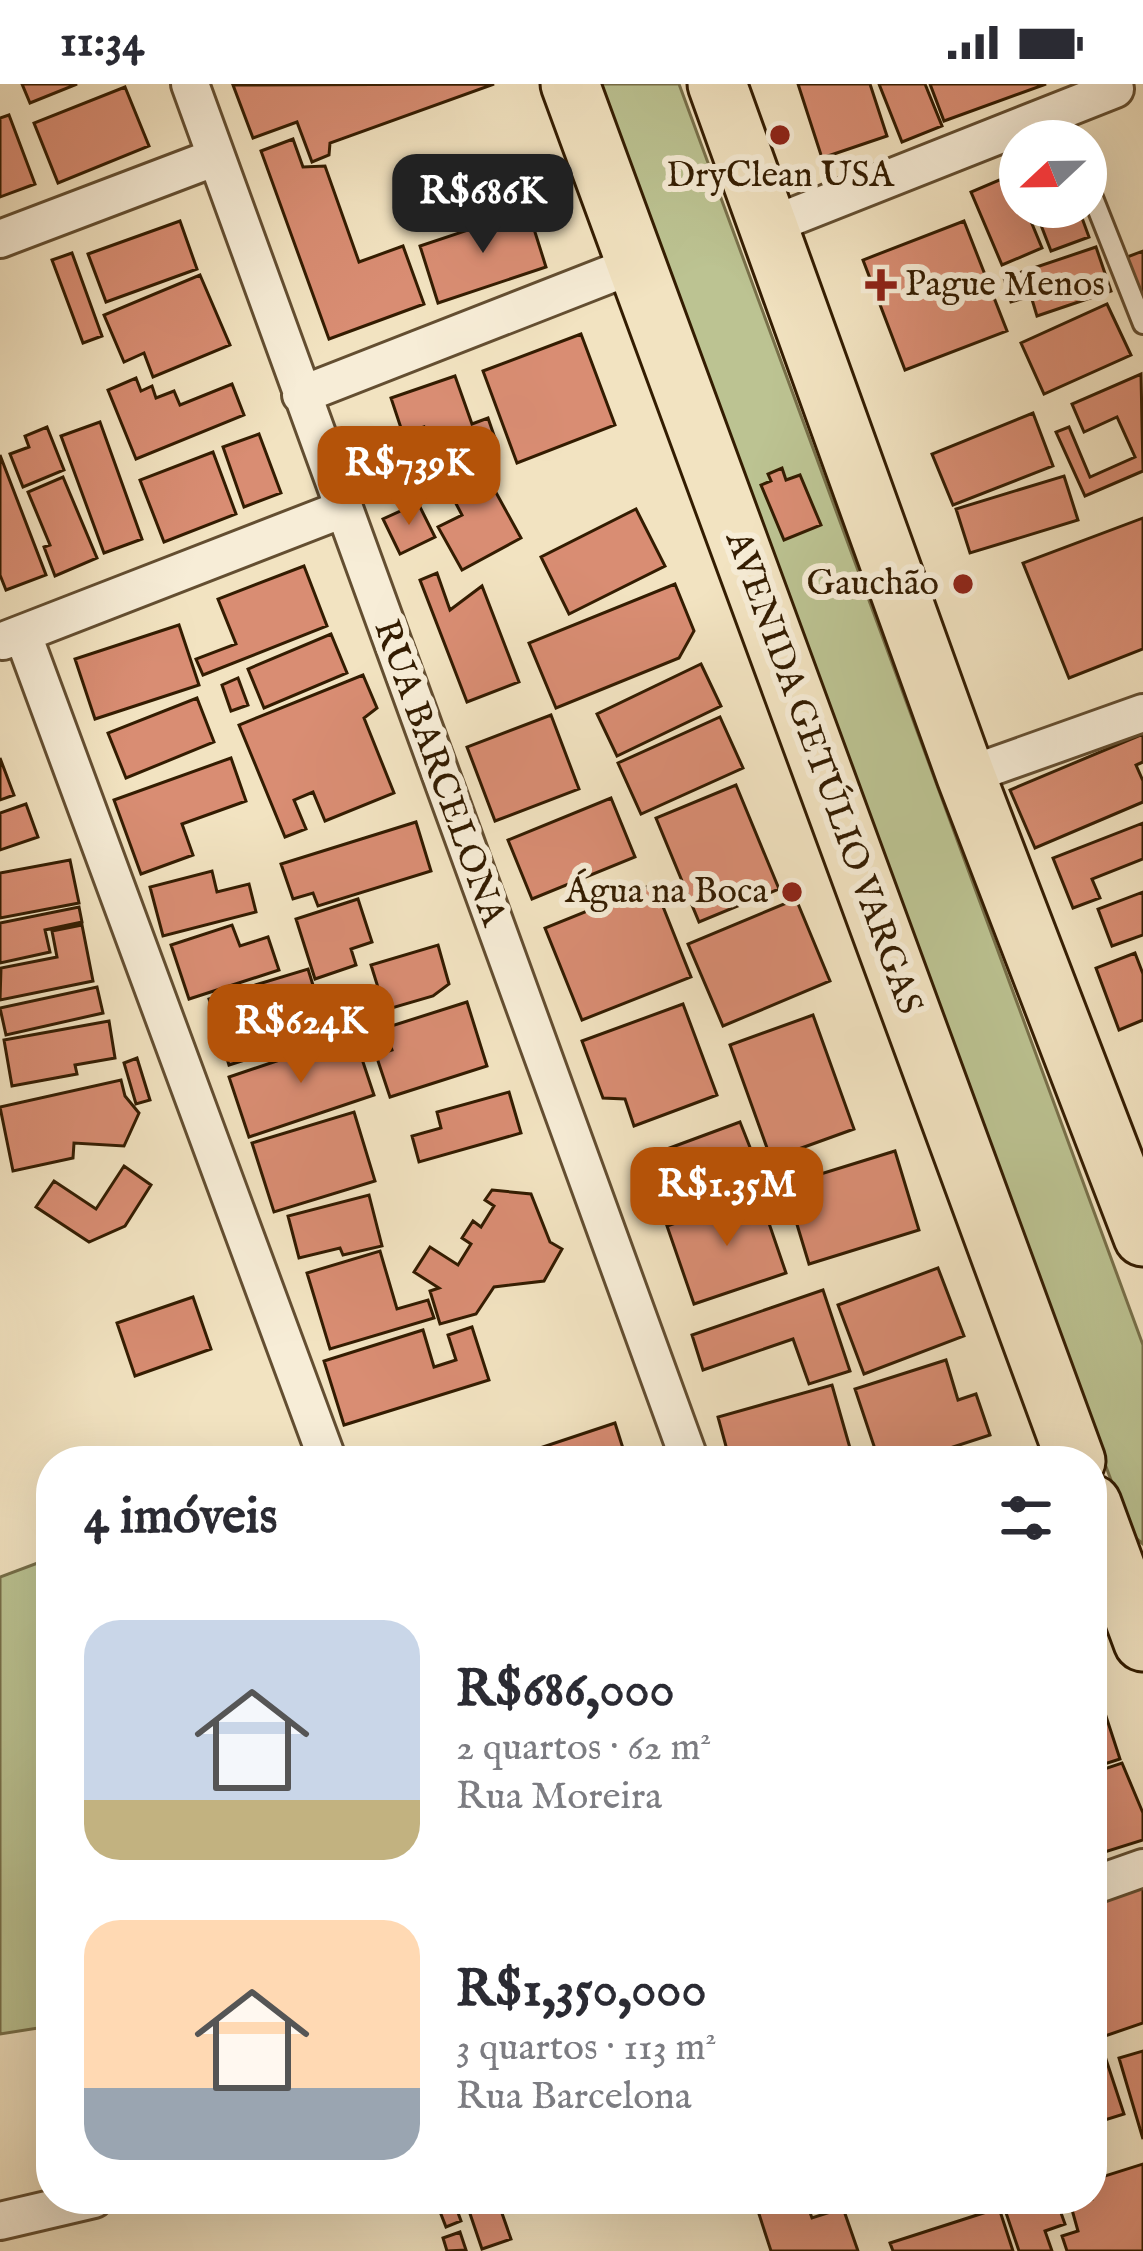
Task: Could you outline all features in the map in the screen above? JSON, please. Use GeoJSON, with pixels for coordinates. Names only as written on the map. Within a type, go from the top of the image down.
{"type":"FeatureCollection","features":[{"type":"Feature","properties":{"kind":"main road","name":"AVENIDA GETÚLIO VARGAS"},"geometry":{"type":"LineString","coordinates":[[570,84],[1070,1446]]}},
{"type":"Feature","properties":{"kind":"main road"},"geometry":{"type":"LineString","coordinates":[[717,84],[965,776],[1143,1234]]}},
{"type":"Feature","properties":{"kind":"main road"},"geometry":{"type":"LineString","coordinates":[[1107,1545],[1143,1642]]}},
{"type":"Feature","properties":{"kind":"street","name":"RUA BARCELONA"},"geometry":{"type":"LineString","coordinates":[[190,84],[685,1446]]}},
{"type":"Feature","properties":{"kind":"street"},"geometry":{"type":"LineString","coordinates":[[1072,120],[1115,86]]}},
{"type":"Feature","properties":{"kind":"street"},"geometry":{"type":"LineString","coordinates":[[769,226],[999,148]]}},
{"type":"Feature","properties":{"kind":"street"},"geometry":{"type":"LineString","coordinates":[[0,239],[216,157]]}},
{"type":"Feature","properties":{"kind":"street"},"geometry":{"type":"LineString","coordinates":[[301,395],[636,264]]}},
{"type":"Feature","properties":{"kind":"street"},"geometry":{"type":"LineString","coordinates":[[322,1446],[12,638],[344,509]]}},
{"type":"Feature","properties":{"kind":"street"},"geometry":{"type":"LineString","coordinates":[[965,776],[1143,712]]}},
{"type":"Feature","properties":{"kind":"street"},"geometry":{"type":"LineString","coordinates":[[1107,1881],[1143,1868]]}},
{"type":"Feature","properties":{"kind":"street"},"geometry":{"type":"LineString","coordinates":[[0,2221],[36,2213]]}},
{"type":"Feature","properties":{"kind":"lane"},"geometry":{"type":"LineString","coordinates":[[1105,228],[1143,324]]}},
{"type":"Feature","properties":{"kind":"green space"},"geometry":{"type":"Polygon","coordinates":[[[593,84],[679,84],[1143,1345],[1143,1544],[1131,1534],[1107,1469],[1107,1446],[1098,1446],[593,84]]]}},
{"type":"Feature","properties":{"kind":"green space"},"geometry":{"type":"Polygon","coordinates":[[[36,1564],[36,2028],[0,2034],[0,1577],[36,1564]]]}},
{"type":"Feature","properties":{"kind":"building"},"geometry":{"type":"Polygon","coordinates":[[[22,84],[77,84],[30,103],[22,84]]]}},
{"type":"Feature","properties":{"kind":"building"},"geometry":{"type":"Polygon","coordinates":[[[494,84],[330,143],[329,155],[312,162],[297,122],[253,138],[233,85],[494,84]]]}},
{"type":"Feature","properties":{"kind":"building"},"geometry":{"type":"Polygon","coordinates":[[[798,84],[870,84],[887,136],[822,158],[798,84]]]}},
{"type":"Feature","properties":{"kind":"building"},"geometry":{"type":"Polygon","coordinates":[[[879,84],[925,84],[942,126],[902,142],[879,84]]]}},
{"type":"Feature","properties":{"kind":"building"},"geometry":{"type":"Polygon","coordinates":[[[930,84],[1046,84],[944,121],[930,84]]]}},
{"type":"Feature","properties":{"kind":"building"},"geometry":{"type":"Polygon","coordinates":[[[125,87],[149,146],[58,183],[34,123],[125,87]]]}},
{"type":"Feature","properties":{"kind":"building"},"geometry":{"type":"Polygon","coordinates":[[[9,115],[35,184],[0,197],[0,118],[9,115]]]}},
{"type":"Feature","properties":{"kind":"building"},"geometry":{"type":"Polygon","coordinates":[[[293,139],[303,167],[325,166],[359,262],[403,246],[424,304],[329,339],[261,151],[293,139]]]}},
{"type":"Feature","properties":{"kind":"building"},"geometry":{"type":"Polygon","coordinates":[[[999,180],[999,228],[1034,228],[1042,248],[1002,265],[971,192],[999,180]]]}},
{"type":"Feature","properties":{"kind":"building"},"geometry":{"type":"Polygon","coordinates":[[[528,210],[546,267],[438,303],[420,246],[528,210]]]}},
{"type":"Feature","properties":{"kind":"building"},"geometry":{"type":"Polygon","coordinates":[[[180,221],[197,269],[106,302],[88,254],[180,221]]]}},
{"type":"Feature","properties":{"kind":"building"},"geometry":{"type":"Polygon","coordinates":[[[964,221],[1007,331],[905,370],[863,260],[964,221]]]}},
{"type":"Feature","properties":{"kind":"building"},"geometry":{"type":"Polygon","coordinates":[[[1042,228],[1086,228],[1089,237],[1051,251],[1042,228]]]}},
{"type":"Feature","properties":{"kind":"building"},"geometry":{"type":"Polygon","coordinates":[[[1096,247],[1111,291],[1037,316],[1031,296],[1011,302],[1004,278],[1096,247]]]}},
{"type":"Feature","properties":{"kind":"building"},"geometry":{"type":"Polygon","coordinates":[[[1143,251],[1143,293],[1140,294],[1127,257],[1143,251]]]}},
{"type":"Feature","properties":{"kind":"building"},"geometry":{"type":"Polygon","coordinates":[[[72,253],[102,336],[83,343],[52,260],[72,253]]]}},
{"type":"Feature","properties":{"kind":"building"},"geometry":{"type":"Polygon","coordinates":[[[200,275],[230,345],[153,377],[144,353],[124,362],[104,315],[200,275]]]}},
{"type":"Feature","properties":{"kind":"building"},"geometry":{"type":"Polygon","coordinates":[[[1107,304],[1131,355],[1044,394],[1021,343],[1107,304]]]}},
{"type":"Feature","properties":{"kind":"building"},"geometry":{"type":"Polygon","coordinates":[[[581,334],[615,425],[517,463],[483,371],[581,334]]]}},
{"type":"Feature","properties":{"kind":"building"},"geometry":{"type":"Polygon","coordinates":[[[1141,374],[1143,471],[1085,496],[1056,432],[1069,427],[1090,477],[1135,457],[1117,417],[1084,432],[1072,404],[1141,374]]]}},
{"type":"Feature","properties":{"kind":"building"},"geometry":{"type":"Polygon","coordinates":[[[455,376],[472,424],[488,418],[498,447],[438,468],[424,427],[403,434],[391,398],[455,376]]]}},
{"type":"Feature","properties":{"kind":"building"},"geometry":{"type":"Polygon","coordinates":[[[136,378],[141,391],[152,386],[156,398],[174,391],[180,405],[232,384],[244,415],[136,459],[108,390],[136,378]]]}},
{"type":"Feature","properties":{"kind":"building"},"geometry":{"type":"Polygon","coordinates":[[[1033,413],[1053,466],[953,505],[932,454],[1033,413]]]}},
{"type":"Feature","properties":{"kind":"building"},"geometry":{"type":"Polygon","coordinates":[[[100,422],[142,539],[104,553],[61,436],[100,422]]]}},
{"type":"Feature","properties":{"kind":"building"},"geometry":{"type":"Polygon","coordinates":[[[47,427],[64,470],[23,487],[10,454],[29,447],[25,436],[47,427]]]}},
{"type":"Feature","properties":{"kind":"building"},"geometry":{"type":"Polygon","coordinates":[[[259,434],[281,493],[244,507],[223,447],[259,434]]]}},
{"type":"Feature","properties":{"kind":"building"},"geometry":{"type":"Polygon","coordinates":[[[213,452],[236,514],[164,542],[140,480],[213,452]]]}},
{"type":"Feature","properties":{"kind":"building"},"geometry":{"type":"Polygon","coordinates":[[[0,455],[46,575],[6,590],[0,575],[0,455]]]}},
{"type":"Feature","properties":{"kind":"building"},"geometry":{"type":"Polygon","coordinates":[[[477,458],[521,538],[462,570],[438,527],[462,515],[442,477],[477,458]]]}},
{"type":"Feature","properties":{"kind":"building"},"geometry":{"type":"Polygon","coordinates":[[[782,468],[786,480],[800,475],[821,525],[784,540],[761,485],[771,481],[768,474],[782,468]]]}},
{"type":"Feature","properties":{"kind":"building"},"geometry":{"type":"Polygon","coordinates":[[[1064,476],[1078,520],[970,553],[956,509],[1064,476]]]}},
{"type":"Feature","properties":{"kind":"building"},"geometry":{"type":"Polygon","coordinates":[[[63,477],[97,558],[55,576],[44,547],[50,545],[28,492],[63,477]]]}},
{"type":"Feature","properties":{"kind":"building"},"geometry":{"type":"Polygon","coordinates":[[[418,503],[435,537],[400,554],[383,519],[418,503]]]}},
{"type":"Feature","properties":{"kind":"building"},"geometry":{"type":"Polygon","coordinates":[[[636,509],[665,566],[569,614],[541,557],[636,509]]]}},
{"type":"Feature","properties":{"kind":"building"},"geometry":{"type":"Polygon","coordinates":[[[1143,518],[1143,649],[1069,678],[1023,563],[1143,518]]]}},
{"type":"Feature","properties":{"kind":"building"},"geometry":{"type":"Polygon","coordinates":[[[304,566],[327,626],[203,675],[196,659],[236,644],[218,599],[304,566]]]}},
{"type":"Feature","properties":{"kind":"building"},"geometry":{"type":"Polygon","coordinates":[[[437,573],[450,610],[482,586],[519,682],[467,702],[420,580],[437,573]]]}},
{"type":"Feature","properties":{"kind":"building"},"geometry":{"type":"Polygon","coordinates":[[[675,584],[694,631],[679,658],[556,708],[529,643],[675,584]]]}},
{"type":"Feature","properties":{"kind":"building"},"geometry":{"type":"Polygon","coordinates":[[[179,625],[199,685],[95,719],[75,659],[179,625]]]}},
{"type":"Feature","properties":{"kind":"building"},"geometry":{"type":"Polygon","coordinates":[[[331,634],[347,673],[264,708],[248,669],[331,634]]]}},
{"type":"Feature","properties":{"kind":"building"},"geometry":{"type":"Polygon","coordinates":[[[701,664],[721,706],[617,756],[597,714],[701,664]]]}},
{"type":"Feature","properties":{"kind":"building"},"geometry":{"type":"Polygon","coordinates":[[[363,675],[377,708],[364,718],[394,793],[325,821],[313,792],[294,800],[306,829],[285,837],[239,725],[363,675]]]}},
{"type":"Feature","properties":{"kind":"building"},"geometry":{"type":"Polygon","coordinates":[[[238,678],[248,705],[231,711],[222,685],[238,678]]]}},
{"type":"Feature","properties":{"kind":"building"},"geometry":{"type":"Polygon","coordinates":[[[197,698],[214,742],[126,778],[108,733],[197,698]]]}},
{"type":"Feature","properties":{"kind":"building"},"geometry":{"type":"Polygon","coordinates":[[[551,715],[579,789],[495,821],[467,747],[551,715]]]}},
{"type":"Feature","properties":{"kind":"building"},"geometry":{"type":"Polygon","coordinates":[[[720,717],[743,768],[641,814],[618,763],[720,717]]]}},
{"type":"Feature","properties":{"kind":"building"},"geometry":{"type":"Polygon","coordinates":[[[1143,734],[1143,762],[1136,765],[1143,781],[1143,802],[1035,848],[1010,790],[1143,734]]]}},
{"type":"Feature","properties":{"kind":"building"},"geometry":{"type":"Polygon","coordinates":[[[0,758],[14,795],[0,800],[0,758]]]}},
{"type":"Feature","properties":{"kind":"building"},"geometry":{"type":"Polygon","coordinates":[[[231,758],[246,801],[182,824],[193,855],[141,874],[114,800],[231,758]]]}},
{"type":"Feature","properties":{"kind":"building"},"geometry":{"type":"Polygon","coordinates":[[[736,785],[779,889],[699,922],[656,818],[736,785]]]}},
{"type":"Feature","properties":{"kind":"building"},"geometry":{"type":"Polygon","coordinates":[[[611,798],[635,857],[532,899],[508,840],[611,798]]]}},
{"type":"Feature","properties":{"kind":"building"},"geometry":{"type":"Polygon","coordinates":[[[26,804],[38,837],[0,850],[0,813],[26,804]]]}},
{"type":"Feature","properties":{"kind":"building"},"geometry":{"type":"Polygon","coordinates":[[[416,822],[431,871],[318,906],[313,893],[293,899],[281,864],[416,822]]]}},
{"type":"Feature","properties":{"kind":"building"},"geometry":{"type":"Polygon","coordinates":[[[1143,823],[1143,859],[1092,879],[1100,898],[1073,908],[1053,858],[1143,823]]]}},
{"type":"Feature","properties":{"kind":"building"},"geometry":{"type":"Polygon","coordinates":[[[70,860],[79,903],[0,918],[0,873],[70,860]]]}},
{"type":"Feature","properties":{"kind":"building"},"geometry":{"type":"Polygon","coordinates":[[[212,871],[217,892],[249,884],[256,912],[163,936],[150,887],[212,871]]]}},
{"type":"Feature","properties":{"kind":"building"},"geometry":{"type":"Polygon","coordinates":[[[654,884],[691,977],[582,1020],[545,928],[654,884]]]}},
{"type":"Feature","properties":{"kind":"building"},"geometry":{"type":"Polygon","coordinates":[[[1143,892],[1143,935],[1112,946],[1098,909],[1143,892]]]}},
{"type":"Feature","properties":{"kind":"building"},"geometry":{"type":"Polygon","coordinates":[[[358,899],[372,942],[351,949],[356,965],[315,979],[296,919],[358,899]]]}},
{"type":"Feature","properties":{"kind":"building"},"geometry":{"type":"Polygon","coordinates":[[[796,899],[830,981],[723,1026],[688,944],[796,899]]]}},
{"type":"Feature","properties":{"kind":"building"},"geometry":{"type":"Polygon","coordinates":[[[79,907],[82,922],[45,930],[50,952],[0,963],[0,923],[79,907]]]}},
{"type":"Feature","properties":{"kind":"building"},"geometry":{"type":"Polygon","coordinates":[[[82,925],[93,981],[0,1000],[1,968],[57,957],[52,931],[82,925]]]}},
{"type":"Feature","properties":{"kind":"building"},"geometry":{"type":"Polygon","coordinates":[[[232,925],[240,946],[268,937],[279,970],[189,999],[171,945],[232,925]]]}},
{"type":"Feature","properties":{"kind":"building"},"geometry":{"type":"Polygon","coordinates":[[[438,945],[449,984],[433,996],[385,1010],[371,965],[438,945]]]}},
{"type":"Feature","properties":{"kind":"building"},"geometry":{"type":"Polygon","coordinates":[[[1135,953],[1143,974],[1143,1020],[1119,1030],[1096,968],[1135,953]]]}},
{"type":"Feature","properties":{"kind":"building"},"geometry":{"type":"Polygon","coordinates":[[[308,969],[328,1034],[229,1065],[209,999],[308,969]]]}},
{"type":"Feature","properties":{"kind":"building"},"geometry":{"type":"Polygon","coordinates":[[[97,987],[103,1013],[6,1035],[0,1008],[97,987]]]}},
{"type":"Feature","properties":{"kind":"building"},"geometry":{"type":"Polygon","coordinates":[[[467,1002],[487,1066],[390,1097],[376,1055],[392,1050],[385,1028],[467,1002]]]}},
{"type":"Feature","properties":{"kind":"building"},"geometry":{"type":"Polygon","coordinates":[[[683,1004],[717,1095],[634,1126],[625,1099],[603,1098],[582,1041],[683,1004]]]}},
{"type":"Feature","properties":{"kind":"building"},"geometry":{"type":"Polygon","coordinates":[[[813,1015],[854,1129],[771,1159],[730,1045],[813,1015]]]}},
{"type":"Feature","properties":{"kind":"building"},"geometry":{"type":"Polygon","coordinates":[[[109,1021],[115,1058],[75,1065],[77,1074],[12,1086],[4,1040],[109,1021]]]}},
{"type":"Feature","properties":{"kind":"building"},"geometry":{"type":"Polygon","coordinates":[[[354,1035],[374,1095],[249,1137],[229,1077],[354,1035]]]}},
{"type":"Feature","properties":{"kind":"building"},"geometry":{"type":"Polygon","coordinates":[[[137,1058],[150,1100],[136,1104],[124,1063],[137,1058]]]}},
{"type":"Feature","properties":{"kind":"building"},"geometry":{"type":"Polygon","coordinates":[[[121,1080],[125,1096],[139,1113],[124,1146],[74,1143],[73,1158],[13,1171],[0,1107],[121,1080]]]}},
{"type":"Feature","properties":{"kind":"building"},"geometry":{"type":"Polygon","coordinates":[[[509,1092],[521,1133],[419,1162],[412,1136],[441,1128],[437,1112],[509,1092]]]}},
{"type":"Feature","properties":{"kind":"building"},"geometry":{"type":"Polygon","coordinates":[[[354,1112],[375,1181],[274,1212],[252,1143],[354,1112]]]}},
{"type":"Feature","properties":{"kind":"building"},"geometry":{"type":"Polygon","coordinates":[[[740,1122],[757,1165],[663,1199],[648,1156],[740,1122]]]}},
{"type":"Feature","properties":{"kind":"building"},"geometry":{"type":"Polygon","coordinates":[[[895,1151],[919,1230],[809,1264],[785,1185],[895,1151]]]}},
{"type":"Feature","properties":{"kind":"building"},"geometry":{"type":"Polygon","coordinates":[[[124,1166],[151,1185],[125,1226],[89,1242],[36,1207],[54,1181],[96,1209],[124,1166]]]}},
{"type":"Feature","properties":{"kind":"building"},"geometry":{"type":"Polygon","coordinates":[[[492,1190],[531,1194],[550,1242],[562,1249],[544,1281],[494,1287],[476,1314],[440,1324],[430,1291],[439,1288],[414,1272],[430,1247],[458,1265],[471,1244],[462,1238],[473,1221],[481,1227],[494,1206],[485,1200],[492,1190]]]}},
{"type":"Feature","properties":{"kind":"building"},"geometry":{"type":"Polygon","coordinates":[[[759,1194],[786,1273],[694,1304],[667,1226],[759,1194]]]}},
{"type":"Feature","properties":{"kind":"building"},"geometry":{"type":"Polygon","coordinates":[[[369,1195],[382,1246],[343,1255],[340,1248],[299,1258],[288,1216],[369,1195]]]}},
{"type":"Feature","properties":{"kind":"building"},"geometry":{"type":"Polygon","coordinates":[[[380,1251],[397,1309],[428,1300],[434,1318],[330,1349],[307,1273],[380,1251]]]}},
{"type":"Feature","properties":{"kind":"building"},"geometry":{"type":"Polygon","coordinates":[[[938,1268],[964,1336],[864,1374],[838,1305],[938,1268]]]}},
{"type":"Feature","properties":{"kind":"building"},"geometry":{"type":"Polygon","coordinates":[[[823,1290],[850,1371],[809,1384],[793,1339],[703,1370],[692,1335],[823,1290]]]}},
{"type":"Feature","properties":{"kind":"building"},"geometry":{"type":"Polygon","coordinates":[[[193,1297],[211,1349],[135,1376],[117,1323],[193,1297]]]}},
{"type":"Feature","properties":{"kind":"building"},"geometry":{"type":"Polygon","coordinates":[[[472,1327],[489,1380],[344,1425],[324,1361],[423,1330],[434,1367],[456,1360],[448,1335],[472,1327]]]}},
{"type":"Feature","properties":{"kind":"building"},"geometry":{"type":"Polygon","coordinates":[[[946,1360],[958,1400],[976,1394],[990,1435],[956,1446],[874,1446],[855,1389],[946,1360]]]}},
{"type":"Feature","properties":{"kind":"building"},"geometry":{"type":"Polygon","coordinates":[[[832,1385],[849,1446],[726,1446],[718,1417],[832,1385]]]}},
{"type":"Feature","properties":{"kind":"building"},"geometry":{"type":"Polygon","coordinates":[[[615,1423],[622,1446],[546,1446],[615,1423]]]}},
{"type":"Feature","properties":{"kind":"building"},"geometry":{"type":"Polygon","coordinates":[[[1107,1719],[1120,1759],[1107,1763],[1107,1719]]]}},
{"type":"Feature","properties":{"kind":"building"},"geometry":{"type":"Polygon","coordinates":[[[1122,1763],[1143,1813],[1143,1840],[1107,1851],[1107,1768],[1122,1763]]]}},
{"type":"Feature","properties":{"kind":"building"},"geometry":{"type":"Polygon","coordinates":[[[1143,1884],[1143,2023],[1107,2035],[1107,1896],[1143,1884]]]}},
{"type":"Feature","properties":{"kind":"building"},"geometry":{"type":"Polygon","coordinates":[[[1143,2051],[1143,2139],[1119,2058],[1143,2051]]]}},
{"type":"Feature","properties":{"kind":"building"},"geometry":{"type":"Polygon","coordinates":[[[1107,2062],[1124,2114],[1107,2119],[1107,2062]]]}},
{"type":"Feature","properties":{"kind":"building"},"geometry":{"type":"Polygon","coordinates":[[[1143,2164],[1143,2251],[1067,2251],[1062,2236],[1078,2231],[1073,2214],[1107,2214],[1107,2175],[1143,2164]]]}},
{"type":"Feature","properties":{"kind":"building"},"geometry":{"type":"Polygon","coordinates":[[[441,2214],[458,2214],[461,2221],[446,2227],[441,2214]]]}},
{"type":"Feature","properties":{"kind":"building"},"geometry":{"type":"Polygon","coordinates":[[[470,2214],[502,2214],[511,2239],[482,2249],[470,2214]]]}},
{"type":"Feature","properties":{"kind":"building"},"geometry":{"type":"Polygon","coordinates":[[[759,2214],[811,2214],[812,2218],[845,2214],[858,2251],[771,2251],[759,2214]]]}},
{"type":"Feature","properties":{"kind":"building"},"geometry":{"type":"Polygon","coordinates":[[[980,2214],[1001,2214],[1013,2251],[893,2251],[890,2243],[980,2214]]]}},
{"type":"Feature","properties":{"kind":"building"},"geometry":{"type":"Polygon","coordinates":[[[1006,2214],[1061,2214],[1065,2224],[1045,2231],[1052,2251],[1019,2251],[1006,2214]]]}},
{"type":"Feature","properties":{"kind":"building"},"geometry":{"type":"Polygon","coordinates":[[[460,2232],[466,2250],[447,2251],[443,2238],[460,2232]]]}},
{"type":"Feature","properties":{"kind":"place","name":"DryClean USA"},"geometry":{"type":"Point","coordinates":[780,135]}},
{"type":"Feature","properties":{"kind":"place","name":"Pague Menos"},"geometry":{"type":"Point","coordinates":[881,285]}},
{"type":"Feature","properties":{"kind":"place","name":"Gauchão"},"geometry":{"type":"Point","coordinates":[963,584]}},
{"type":"Feature","properties":{"kind":"place","name":"Água na Boca"},"geometry":{"type":"Point","coordinates":[792,892]}}]}
